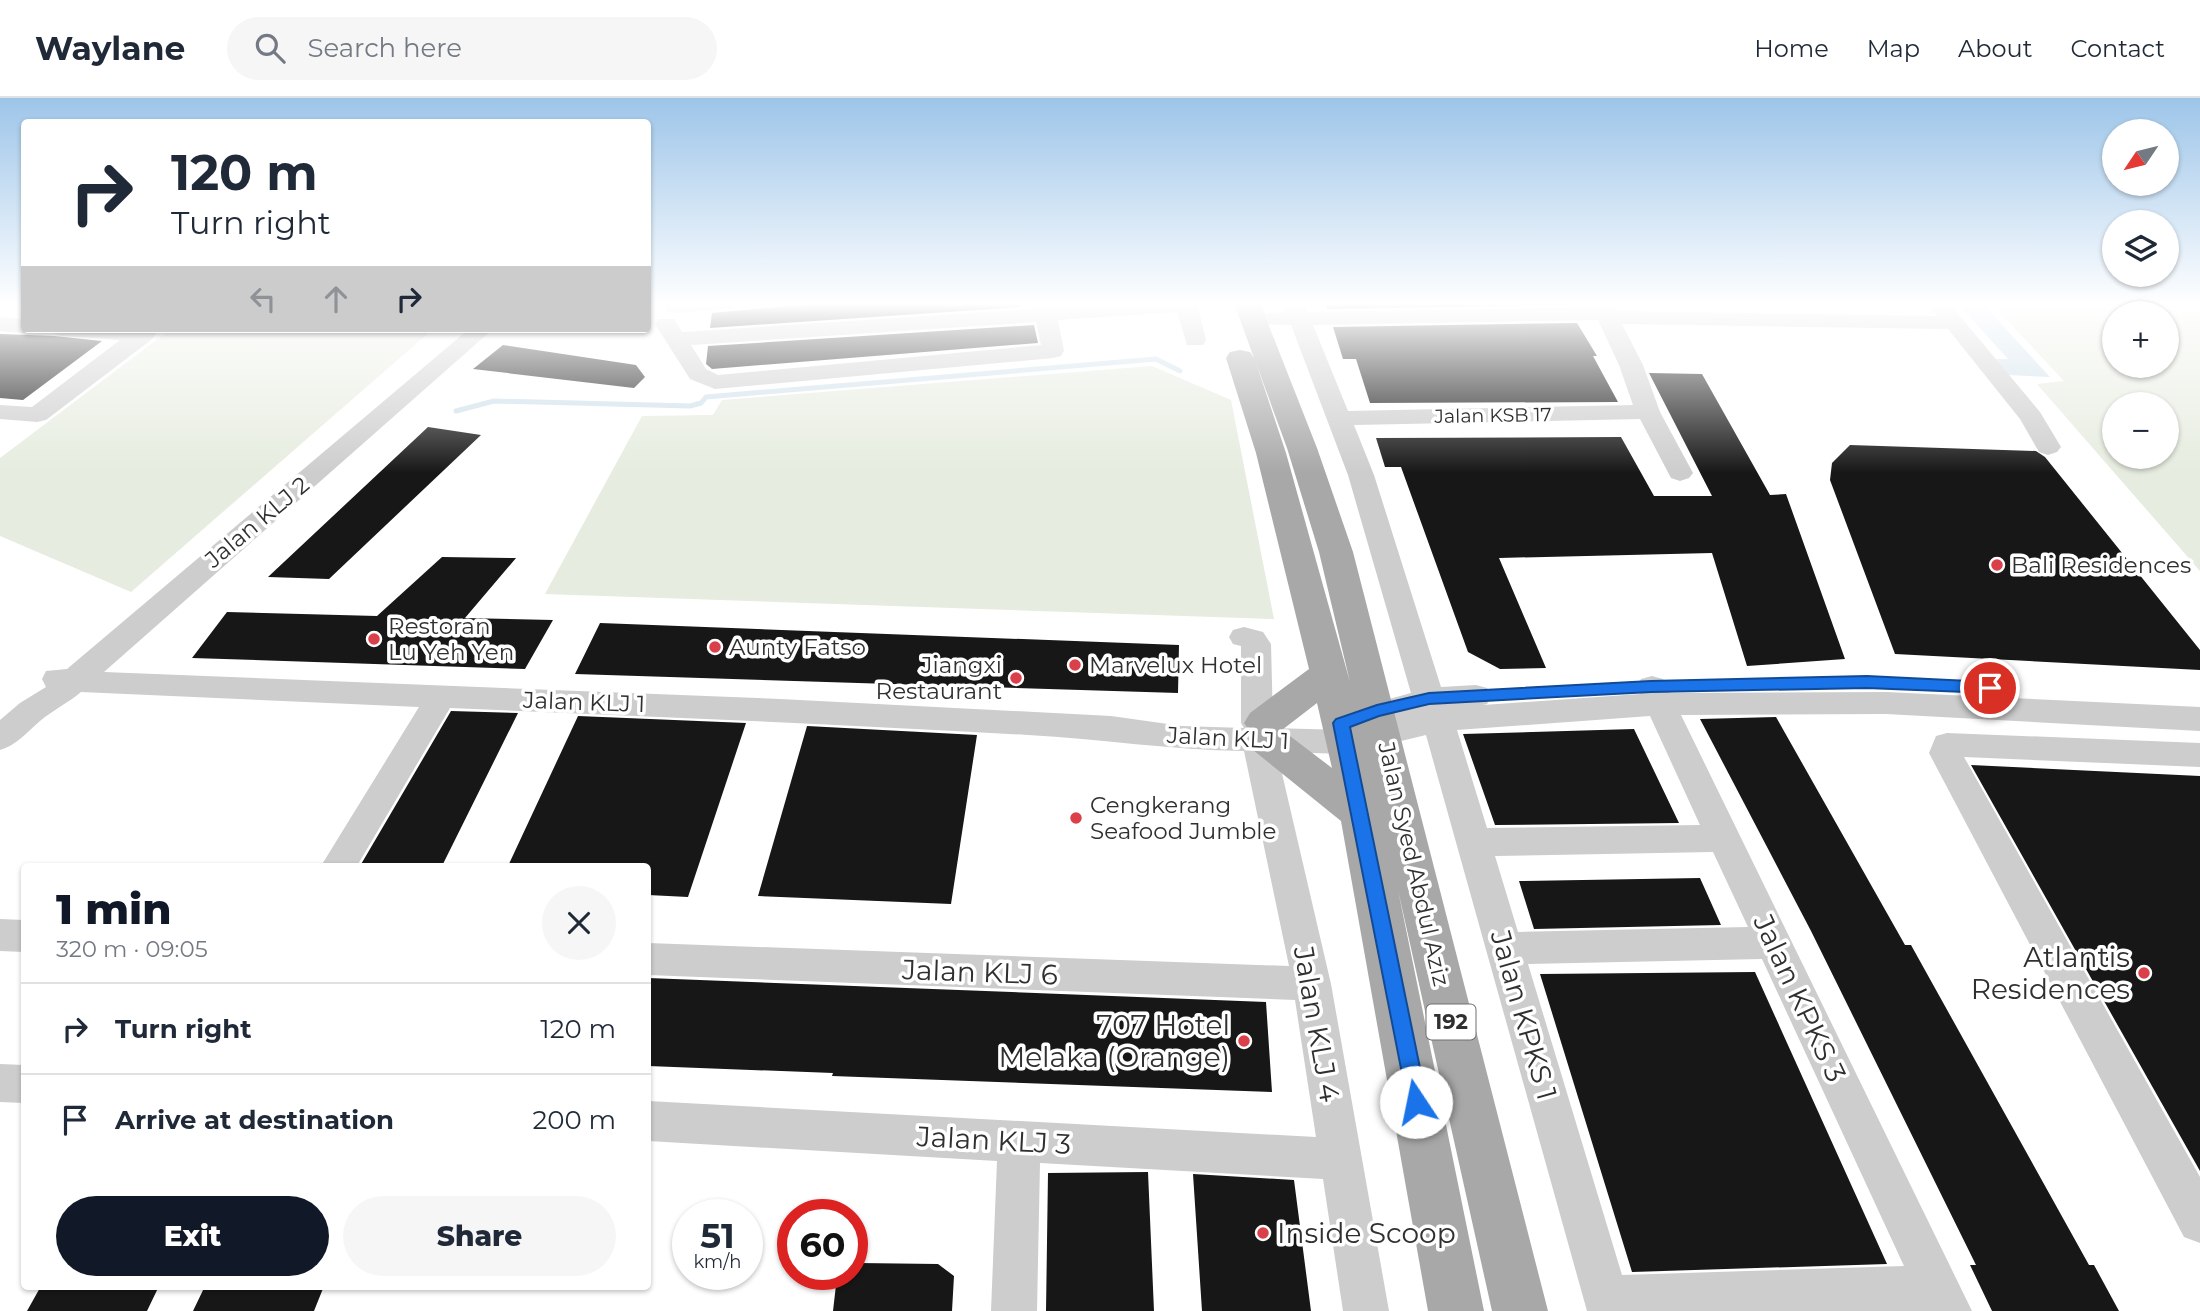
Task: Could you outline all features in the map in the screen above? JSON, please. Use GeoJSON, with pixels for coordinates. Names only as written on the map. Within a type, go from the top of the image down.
{"type":"FeatureCollection","features":[{"type":"Feature","properties":{"kind":"main road","name":"Jalan Syed Abdul Aziz"},"geometry":{"type":"LineString","coordinates":[[1254,360],[1336,552],[1362,727],[1520,1311]]}},
{"type":"Feature","properties":{"kind":"main road","name":"Jalan Syed Abdul Aziz"},"geometry":{"type":"LineString","coordinates":[[1263,382],[1271,453],[1329,674],[1362,727],[1362,814],[1456,1311]]}},
{"type":"Feature","properties":{"kind":"main road"},"geometry":{"type":"LineString","coordinates":[[1329,674],[1261,731],[1362,814]]}},
{"type":"Feature","properties":{"kind":"street"},"geometry":{"type":"LineString","coordinates":[[0,412],[37,415],[110,360]]}},
{"type":"Feature","properties":{"kind":"street","name":"Jalan KLJ 2"},"geometry":{"type":"LineString","coordinates":[[355,432],[430,360]]}},
{"type":"Feature","properties":{"kind":"street","name":"Jalan KLJ 2"},"geometry":{"type":"LineString","coordinates":[[0,738],[31,711],[51,700],[65,680],[355,432],[444,360]]}},
{"type":"Feature","properties":{"kind":"street"},"geometry":{"type":"LineString","coordinates":[[691,360],[698,374],[715,382],[959,360]]}},
{"type":"Feature","properties":{"kind":"street","name":"Jalan KPKS 1"},"geometry":{"type":"LineString","coordinates":[[1315,360],[1361,475],[1434,709],[1608,1305]]}},
{"type":"Feature","properties":{"kind":"street"},"geometry":{"type":"LineString","coordinates":[[1628,360],[1648,412],[1680,473]]}},
{"type":"Feature","properties":{"kind":"street"},"geometry":{"type":"LineString","coordinates":[[1985,360],[2031,417],[2048,447]]}},
{"type":"Feature","properties":{"kind":"street","name":"Jalan KSB 17"},"geometry":{"type":"LineString","coordinates":[[1339,418],[1648,412]]}},
{"type":"Feature","properties":{"kind":"street","name":"Jalan KLJ 4"},"geometry":{"type":"LineString","coordinates":[[1244,637],[1252,639],[1256,644],[1261,731],[1312,984],[1366,1311]]}},
{"type":"Feature","properties":{"kind":"street","name":"Jalan KLJ 1"},"geometry":{"type":"LineString","coordinates":[[65,680],[767,710],[1111,729],[1182,738],[1261,731],[1362,727],[1434,709],[1655,695],[1886,703],[2130,705]]}},
{"type":"Feature","properties":{"kind":"street","name":"Jalan KPKS 3"},"geometry":{"type":"LineString","coordinates":[[1655,695],[1944,1300]]}},
{"type":"Feature","properties":{"kind":"street"},"geometry":{"type":"LineString","coordinates":[[341,863],[441,697]]}},
{"type":"Feature","properties":{"kind":"street"},"geometry":{"type":"LineString","coordinates":[[2130,705],[2200,697]]}},
{"type":"Feature","properties":{"kind":"street"},"geometry":{"type":"LineString","coordinates":[[2084,703],[2120,752]]}},
{"type":"Feature","properties":{"kind":"street"},"geometry":{"type":"LineString","coordinates":[[2130,705],[2200,719]]}},
{"type":"Feature","properties":{"kind":"street"},"geometry":{"type":"LineString","coordinates":[[2130,705],[2183,755]]}},
{"type":"Feature","properties":{"kind":"street"},"geometry":{"type":"LineString","coordinates":[[2183,755],[1956,745],[1947,746],[1945,752],[2200,1221]]}},
{"type":"Feature","properties":{"kind":"street"},"geometry":{"type":"LineString","coordinates":[[1472,842],[1724,838]]}},
{"type":"Feature","properties":{"kind":"street"},"geometry":{"type":"LineString","coordinates":[[0,935],[21,936]]}},
{"type":"Feature","properties":{"kind":"street"},"geometry":{"type":"LineString","coordinates":[[1505,948],[1774,943]]}},
{"type":"Feature","properties":{"kind":"street","name":"Jalan KLJ 6"},"geometry":{"type":"LineString","coordinates":[[651,960],[1312,984]]}},
{"type":"Feature","properties":{"kind":"street"},"geometry":{"type":"LineString","coordinates":[[0,1083],[21,1084]]}},
{"type":"Feature","properties":{"kind":"street","name":"Jalan KLJ 3"},"geometry":{"type":"LineString","coordinates":[[651,1121],[1341,1159]]}},
{"type":"Feature","properties":{"kind":"street"},"geometry":{"type":"LineString","coordinates":[[1014,1311],[1019,1141]]}},
{"type":"Feature","properties":{"kind":"street"},"geometry":{"type":"LineString","coordinates":[[1608,1305],[1944,1300]]}},
{"type":"Feature","properties":{"kind":"shaded area"},"geometry":{"type":"Polygon","coordinates":[[[130,360],[398,360],[131,592],[0,536],[0,458],[130,360]]]}},
{"type":"Feature","properties":{"kind":"shaded area"},"geometry":{"type":"Polygon","coordinates":[[[2044,360],[2102,360],[2102,378],[2179,378],[2179,360],[2200,360],[2200,571],[2111,469],[2179,469],[2179,392],[2102,392],[2102,459],[2037,384],[2064,381],[2044,360]]]}},
{"type":"Feature","properties":{"kind":"shaded area"},"geometry":{"type":"Polygon","coordinates":[[[1152,366],[1231,400],[1274,619],[545,594],[642,416],[713,415],[722,400],[1152,366]]]}},
{"type":"Feature","properties":{"kind":"water"},"geometry":{"type":"Polygon","coordinates":[[[1996,360],[2034,360],[2050,377],[2008,375],[1996,360]]]}},
{"type":"Feature","properties":{"kind":"building"},"geometry":{"type":"Polygon","coordinates":[[[0,360],[77,360],[23,400],[0,398],[0,360]]]}},
{"type":"Feature","properties":{"kind":"building"},"geometry":{"type":"Polygon","coordinates":[[[485,360],[600,360],[636,365],[645,377],[634,388],[473,369],[485,360]]]}},
{"type":"Feature","properties":{"kind":"building"},"geometry":{"type":"Polygon","coordinates":[[[706,360],[830,360],[712,369],[706,364],[706,360]]]}},
{"type":"Feature","properties":{"kind":"building"},"geometry":{"type":"Polygon","coordinates":[[[1356,360],[1595,360],[1618,402],[1370,403],[1356,360]]]}},
{"type":"Feature","properties":{"kind":"building"},"geometry":{"type":"Polygon","coordinates":[[[1649,373],[1702,374],[1770,495],[1786,494],[1845,659],[1747,666],[1712,553],[1499,558],[1546,668],[1500,669],[1468,652],[1401,467],[1385,467],[1376,438],[1621,437],[1654,496],[1712,496],[1649,373]]]}},
{"type":"Feature","properties":{"kind":"building"},"geometry":{"type":"Polygon","coordinates":[[[428,427],[481,435],[329,579],[268,577],[428,427]]]}},
{"type":"Feature","properties":{"kind":"building","name":"Bali Residences"},"geometry":{"type":"Polygon","coordinates":[[[1850,445],[2036,451],[2045,457],[2200,650],[2200,670],[1895,654],[1830,480],[1832,463],[1850,445]]]}},
{"type":"Feature","properties":{"kind":"building","name":"Restoran Lu Yeh Yen"},"geometry":{"type":"Polygon","coordinates":[[[442,557],[516,558],[465,618],[553,620],[525,669],[192,658],[227,612],[377,616],[442,557]]]}},
{"type":"Feature","properties":{"kind":"building"},"geometry":{"type":"Polygon","coordinates":[[[600,623],[1179,645],[1178,693],[575,674],[600,623]]]}},
{"type":"Feature","properties":{"kind":"building"},"geometry":{"type":"Polygon","coordinates":[[[451,711],[518,713],[443,863],[362,863],[451,711]]]}},
{"type":"Feature","properties":{"kind":"building"},"geometry":{"type":"Polygon","coordinates":[[[578,716],[746,723],[688,897],[651,895],[651,863],[509,863],[578,716]]]}},
{"type":"Feature","properties":{"kind":"building"},"geometry":{"type":"Polygon","coordinates":[[[1776,717],[1905,945],[1911,945],[2089,1265],[2094,1265],[2119,1311],[1992,1311],[1970,1265],[1976,1265],[1811,931],[1700,719],[1776,717]]]}},
{"type":"Feature","properties":{"kind":"building"},"geometry":{"type":"Polygon","coordinates":[[[807,726],[977,735],[951,904],[758,896],[807,726]]]}},
{"type":"Feature","properties":{"kind":"building"},"geometry":{"type":"Polygon","coordinates":[[[1634,729],[1679,823],[1495,825],[1463,734],[1634,729]]]}},
{"type":"Feature","properties":{"kind":"building","name":"Atlantis Residences"},"geometry":{"type":"Polygon","coordinates":[[[1971,765],[2200,776],[2200,1171],[2148,1079],[1971,765]]]}},
{"type":"Feature","properties":{"kind":"building"},"geometry":{"type":"Polygon","coordinates":[[[1700,878],[1721,925],[1534,929],[1519,881],[1700,878]]]}},
{"type":"Feature","properties":{"kind":"building"},"geometry":{"type":"Polygon","coordinates":[[[1755,972],[1887,1264],[1632,1272],[1540,974],[1755,972]]]}},
{"type":"Feature","properties":{"kind":"building"},"geometry":{"type":"Polygon","coordinates":[[[651,978],[1266,1002],[1272,1092],[832,1076],[833,1073],[651,1066],[651,978]]]}},
{"type":"Feature","properties":{"kind":"building"},"geometry":{"type":"Polygon","coordinates":[[[1148,1172],[1154,1311],[1046,1311],[1048,1173],[1148,1172]]]}},
{"type":"Feature","properties":{"kind":"building"},"geometry":{"type":"Polygon","coordinates":[[[1193,1174],[1294,1180],[1311,1311],[1202,1311],[1193,1174]]]}},
{"type":"Feature","properties":{"kind":"building"},"geometry":{"type":"Polygon","coordinates":[[[868,1263],[938,1264],[954,1276],[952,1311],[833,1311],[835,1290],[868,1290],[868,1263]]]}},
{"type":"Feature","properties":{"kind":"building"},"geometry":{"type":"Polygon","coordinates":[[[39,1290],[157,1290],[147,1311],[27,1311],[39,1290]]]}},
{"type":"Feature","properties":{"kind":"building"},"geometry":{"type":"Polygon","coordinates":[[[203,1290],[322,1290],[314,1311],[193,1311],[203,1290]]]}},
{"type":"Feature","properties":{"kind":"waterway"},"geometry":{"type":"LineString","coordinates":[[456,411],[494,401],[690,406],[701,403],[706,397],[1149,360]]}},
{"type":"Feature","properties":{"kind":"waterway"},"geometry":{"type":"LineString","coordinates":[[1157,360],[1180,371]]}},
{"type":"Feature","properties":{"kind":"place","name":"Bali Residences"},"geometry":{"type":"Point","coordinates":[1997,565]}},
{"type":"Feature","properties":{"kind":"place","name":"Restoran Lu Yeh Yen"},"geometry":{"type":"Point","coordinates":[374,639]}},
{"type":"Feature","properties":{"kind":"place","name":"Aunty Fatso"},"geometry":{"type":"Point","coordinates":[715,647]}},
{"type":"Feature","properties":{"kind":"place","name":"Marvelux Hotel"},"geometry":{"type":"Point","coordinates":[1075,665]}},
{"type":"Feature","properties":{"kind":"place","name":"Jiangxi Restaurant"},"geometry":{"type":"Point","coordinates":[1016,678]}},
{"type":"Feature","properties":{"kind":"place","name":"Cengkerang Seafood Jumble"},"geometry":{"type":"Point","coordinates":[1076,818]}},
{"type":"Feature","properties":{"kind":"place","name":"Atlantis Residences"},"geometry":{"type":"Point","coordinates":[2144,973]}},
{"type":"Feature","properties":{"kind":"place","name":"707 Hotel Melaka (Orange)"},"geometry":{"type":"Point","coordinates":[1244,1041]}},
{"type":"Feature","properties":{"kind":"place","name":"Inside Scoop"},"geometry":{"type":"Point","coordinates":[1263,1233]}},
{"type":"Feature","properties":{"kind":"route"},"geometry":{"type":"LineString","coordinates":[[1416,1102],[1362,814],[1342,723],[1377,711],[1429,699],[1651,686],[1867,682],[1990,688]]}}]}
